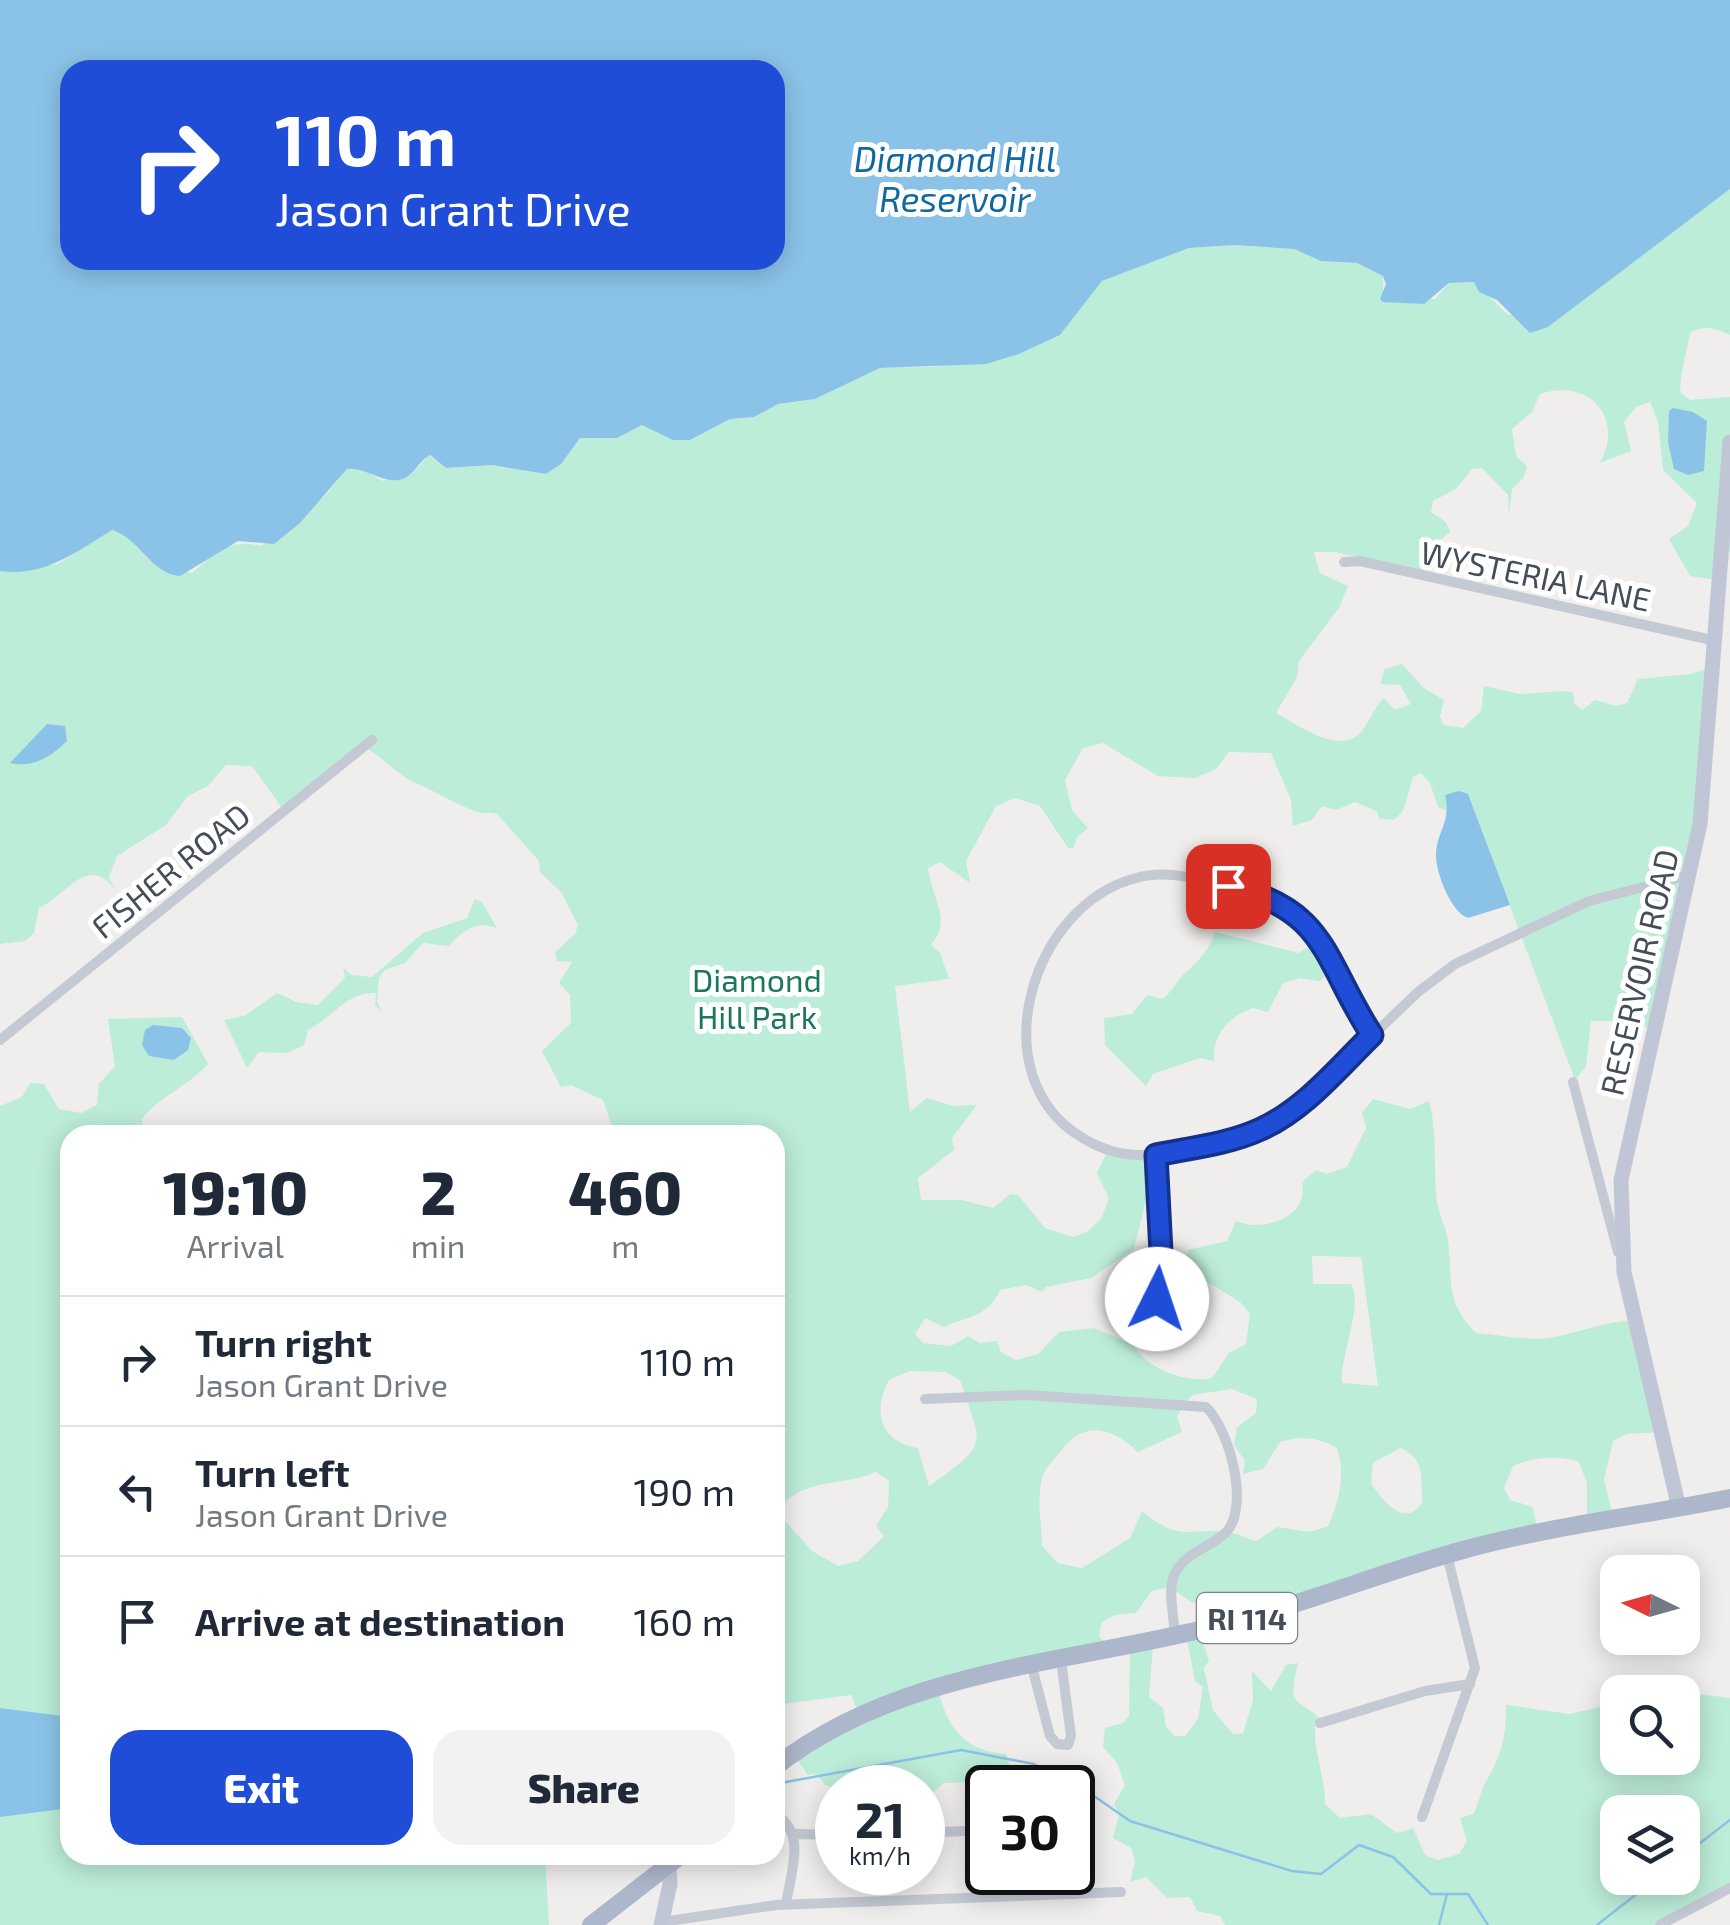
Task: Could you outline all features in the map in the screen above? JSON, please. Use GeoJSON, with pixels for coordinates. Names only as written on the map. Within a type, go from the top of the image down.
{"type":"FeatureCollection","features":[{"type":"Feature","properties":{"kind":"main road","name":"RI 114"},"geometry":{"type":"LineString","coordinates":[[785,1760],[806,1744],[900,1700],[1230,1623],[1447,1555],[1730,1498]]}},
{"type":"Feature","properties":{"kind":"main road"},"geometry":{"type":"LineString","coordinates":[[591,1925],[669,1865]]}},
{"type":"Feature","properties":{"kind":"street","name":"RESERVOIR ROAD"},"geometry":{"type":"LineString","coordinates":[[1679,1508],[1624,1272],[1620,1214],[1626,1146],[1700,824],[1730,442]]}},
{"type":"Feature","properties":{"kind":"street","name":"WYSTERIA LANE"},"geometry":{"type":"LineString","coordinates":[[1344,562],[1366,562],[1716,641]]}},
{"type":"Feature","properties":{"kind":"street","name":"FISHER ROAD"},"geometry":{"type":"LineString","coordinates":[[0,1040],[372,740]]}},
{"type":"Feature","properties":{"kind":"street"},"geometry":{"type":"LineString","coordinates":[[1372,1035],[1324,945],[1308,925],[1280,902],[1259,893],[1169,874],[1136,878],[1105,891],[1068,925],[1037,981],[1026,1014],[1028,1065],[1042,1097],[1077,1135],[1108,1150],[1156,1155],[1249,1134],[1273,1123],[1296,1108],[1430,981],[1469,956],[1588,901],[1691,874]]}},
{"type":"Feature","properties":{"kind":"street"},"geometry":{"type":"LineString","coordinates":[[1573,1082],[1624,1272]]}},
{"type":"Feature","properties":{"kind":"street"},"geometry":{"type":"LineString","coordinates":[[1136,1323],[1152,1310],[1160,1285],[1156,1155]]}},
{"type":"Feature","properties":{"kind":"street"},"geometry":{"type":"LineString","coordinates":[[926,1399],[1028,1395],[1206,1407],[1220,1427],[1237,1505],[1225,1534],[1177,1568],[1172,1580],[1175,1635]]}},
{"type":"Feature","properties":{"kind":"street"},"geometry":{"type":"LineString","coordinates":[[1422,1817],[1470,1684],[1474,1650],[1447,1555]]}},
{"type":"Feature","properties":{"kind":"street"},"geometry":{"type":"LineString","coordinates":[[1032,1667],[1050,1736],[1057,1744],[1068,1745],[1072,1736],[1060,1660]]}},
{"type":"Feature","properties":{"kind":"street"},"geometry":{"type":"LineString","coordinates":[[1320,1724],[1425,1691],[1470,1684]]}},
{"type":"Feature","properties":{"kind":"street"},"geometry":{"type":"LineString","coordinates":[[785,1819],[796,1834],[786,1904]]}},
{"type":"Feature","properties":{"kind":"street"},"geometry":{"type":"LineString","coordinates":[[796,1834],[815,1834]]}},
{"type":"Feature","properties":{"kind":"street"},"geometry":{"type":"LineString","coordinates":[[674,1865],[662,1924],[786,1904],[1047,1895]]}},
{"type":"Feature","properties":{"kind":"street"},"geometry":{"type":"LineString","coordinates":[[1660,1925],[1730,1888]]}},
{"type":"Feature","properties":{"kind":"street"},"geometry":{"type":"LineString","coordinates":[[1095,1893],[1121,1892]]}},
{"type":"Feature","properties":{"kind":"green space","name":"Diamond Hill Park"},"geometry":{"type":"Polygon","coordinates":[[[1730,189],[1730,335],[1705,328],[1690,333],[1680,392],[1690,400],[1730,397],[1730,552],[1723,552],[1719,580],[1690,576],[1669,539],[1688,526],[1697,503],[1663,470],[1658,421],[1650,402],[1636,407],[1624,422],[1631,451],[1600,463],[1608,430],[1597,405],[1573,391],[1540,394],[1532,412],[1512,429],[1516,456],[1527,466],[1524,477],[1512,489],[1509,515],[1508,495],[1482,468],[1472,469],[1456,489],[1433,501],[1431,512],[1446,522],[1450,532],[1427,551],[1423,573],[1336,552],[1314,552],[1320,573],[1348,586],[1339,608],[1299,661],[1297,677],[1276,713],[1331,740],[1353,738],[1384,698],[1395,710],[1411,704],[1400,685],[1380,684],[1385,669],[1402,664],[1424,688],[1444,700],[1440,717],[1444,725],[1463,728],[1481,711],[1484,686],[1520,694],[1566,691],[1573,693],[1574,703],[1582,710],[1595,700],[1616,706],[1627,703],[1638,679],[1691,674],[1714,666],[1705,768],[1653,1029],[1625,1021],[1591,1021],[1586,1067],[1575,1080],[1468,794],[1446,795],[1449,811],[1438,807],[1430,783],[1421,773],[1413,777],[1403,811],[1394,820],[1380,819],[1376,811],[1355,802],[1336,810],[1322,806],[1312,820],[1293,826],[1291,800],[1271,753],[1229,752],[1216,769],[1195,778],[1158,776],[1103,743],[1083,748],[1065,780],[1072,810],[1088,828],[1077,837],[1073,849],[1068,848],[1040,806],[1015,798],[996,806],[966,861],[970,883],[940,862],[928,868],[941,917],[931,945],[940,953],[949,979],[895,986],[910,1112],[927,1098],[953,1106],[977,1105],[952,1138],[954,1150],[918,1178],[921,1200],[962,1200],[993,1208],[1010,1194],[1018,1195],[1045,1228],[1073,1237],[1087,1232],[1101,1219],[1109,1199],[1097,1173],[1108,1150],[1157,1156],[1160,1196],[1146,1201],[1134,1249],[1091,1278],[1046,1287],[1042,1292],[1026,1285],[1000,1290],[977,1315],[944,1327],[925,1318],[915,1334],[923,1343],[951,1346],[968,1336],[980,1343],[997,1341],[1001,1352],[1016,1360],[1038,1354],[1059,1332],[1094,1328],[1134,1345],[1147,1361],[1168,1372],[1191,1379],[1212,1378],[1229,1353],[1246,1344],[1250,1314],[1240,1302],[1185,1268],[1188,1250],[1227,1241],[1236,1221],[1259,1225],[1292,1213],[1303,1194],[1302,1182],[1316,1170],[1327,1174],[1347,1167],[1366,1128],[1362,1113],[1373,1099],[1410,1109],[1429,1101],[1437,1202],[1448,1240],[1454,1300],[1466,1321],[1476,1333],[1541,1339],[1637,1320],[1662,1432],[1627,1434],[1613,1441],[1604,1480],[1614,1519],[1587,1523],[1587,1483],[1579,1462],[1554,1458],[1529,1461],[1513,1466],[1504,1488],[1510,1500],[1533,1507],[1538,1533],[1514,1539],[1493,1533],[1487,1544],[1207,1628],[1204,1598],[1193,1603],[1169,1587],[1152,1591],[1136,1613],[1115,1615],[1102,1622],[1099,1636],[1112,1649],[938,1690],[947,1716],[960,1735],[979,1748],[1006,1754],[1009,1765],[965,1765],[965,1782],[945,1783],[945,1765],[815,1765],[815,1774],[808,1775],[794,1755],[859,1715],[851,1695],[785,1704],[785,1521],[812,1551],[838,1566],[858,1561],[884,1536],[876,1526],[888,1507],[889,1481],[876,1472],[805,1489],[785,1502],[785,1125],[612,1125],[603,1100],[571,1085],[561,1087],[542,1051],[571,1023],[570,995],[559,983],[572,962],[557,961],[555,952],[575,934],[578,925],[561,892],[540,872],[539,861],[497,814],[468,809],[409,780],[363,746],[282,808],[252,766],[226,765],[208,786],[188,796],[166,825],[117,856],[109,877],[115,889],[95,875],[77,880],[39,908],[34,933],[25,941],[0,944],[0,571],[58,564],[111,530],[124,534],[148,559],[192,573],[231,546],[261,546],[325,496],[347,469],[360,468],[383,481],[412,474],[429,455],[446,468],[492,465],[546,474],[561,464],[580,438],[616,438],[642,425],[654,427],[673,440],[690,440],[730,419],[754,417],[778,404],[815,399],[880,368],[932,367],[1019,354],[1060,335],[1102,281],[1189,248],[1234,245],[1294,249],[1321,261],[1357,263],[1383,276],[1383,294],[1435,299],[1449,283],[1475,282],[1507,314],[1548,326],[1730,189]],[[1312,1256],[1313,1284],[1351,1284],[1355,1303],[1342,1383],[1378,1386],[1361,1257],[1312,1256]],[[910,1371],[889,1380],[881,1403],[888,1432],[905,1445],[918,1448],[929,1486],[963,1460],[976,1442],[960,1380],[945,1372],[910,1371]],[[1232,1389],[1192,1395],[1177,1416],[1182,1432],[1138,1452],[1109,1433],[1099,1430],[1080,1434],[1048,1466],[1042,1478],[1042,1546],[1058,1563],[1082,1568],[1130,1538],[1142,1511],[1177,1531],[1219,1531],[1256,1541],[1277,1527],[1310,1532],[1328,1526],[1340,1488],[1337,1448],[1309,1438],[1280,1442],[1263,1469],[1243,1474],[1245,1461],[1234,1445],[1237,1427],[1256,1413],[1257,1399],[1232,1389]],[[1400,1448],[1373,1463],[1371,1483],[1394,1509],[1408,1513],[1422,1503],[1421,1479],[1414,1457],[1400,1448]]]}},
{"type":"Feature","properties":{"kind":"green space"},"geometry":{"type":"Polygon","coordinates":[[[475,899],[482,902],[497,928],[470,928],[449,946],[423,943],[405,963],[385,970],[379,978],[377,1001],[381,1012],[375,1005],[376,993],[357,996],[308,1030],[304,1045],[287,1053],[259,1052],[247,1068],[224,1020],[244,1016],[277,993],[296,1002],[318,1005],[345,978],[343,967],[351,975],[372,977],[423,933],[467,918],[475,899]]]}},
{"type":"Feature","properties":{"kind":"green space"},"geometry":{"type":"Polygon","coordinates":[[[1215,932],[1299,953],[1319,940],[1337,969],[1319,981],[1300,978],[1283,983],[1268,1012],[1253,1008],[1236,1016],[1224,1028],[1216,1043],[1214,1061],[1200,1058],[1153,1074],[1146,1086],[1105,1045],[1104,1018],[1132,1014],[1147,995],[1162,999],[1203,955],[1215,932]]]}},
{"type":"Feature","properties":{"kind":"green space"},"geometry":{"type":"Polygon","coordinates":[[[182,1017],[208,1064],[149,1111],[142,1125],[60,1125],[60,1865],[546,1865],[549,1925],[0,1925],[0,1106],[22,1097],[30,1083],[44,1084],[59,1109],[81,1113],[97,1105],[99,1084],[115,1066],[108,1019],[182,1017]]]}},
{"type":"Feature","properties":{"kind":"green space"},"geometry":{"type":"Polygon","coordinates":[[[1186,1635],[1200,1635],[1209,1660],[1204,1668],[1213,1710],[1233,1734],[1243,1733],[1253,1700],[1252,1671],[1271,1691],[1286,1665],[1298,1663],[1293,1688],[1296,1699],[1323,1721],[1315,1727],[1315,1737],[1325,1804],[1340,1818],[1371,1814],[1397,1833],[1413,1828],[1425,1855],[1438,1860],[1459,1854],[1467,1841],[1460,1818],[1473,1814],[1495,1765],[1504,1736],[1506,1705],[1569,1714],[1600,1707],[1600,1775],[1700,1775],[1700,1694],[1730,1698],[1730,1887],[1659,1925],[1225,1925],[1220,1916],[1197,1911],[1190,1897],[1167,1898],[1146,1877],[1130,1882],[1135,1861],[1131,1848],[1113,1838],[1119,1814],[1114,1804],[1125,1785],[1117,1763],[1103,1747],[1105,1728],[1123,1723],[1129,1716],[1130,1645],[1153,1645],[1149,1697],[1163,1708],[1166,1727],[1175,1736],[1185,1736],[1198,1719],[1203,1687],[1195,1681],[1186,1635]]]}},
{"type":"Feature","properties":{"kind":"water","name":"Diamond Hill Reservoir"},"geometry":{"type":"Polygon","coordinates":[[[0,0],[1730,0],[1730,189],[1548,327],[1530,333],[1497,300],[1479,292],[1474,282],[1449,283],[1424,304],[1383,302],[1383,276],[1357,263],[1321,261],[1294,249],[1234,245],[1189,248],[1102,281],[1060,335],[986,364],[880,368],[815,399],[778,404],[754,417],[730,419],[690,440],[673,440],[642,425],[617,438],[580,438],[561,464],[546,474],[492,465],[446,468],[430,455],[409,476],[397,480],[347,469],[300,523],[274,544],[238,541],[180,576],[161,569],[130,540],[112,530],[46,566],[0,571],[0,0]]]}},
{"type":"Feature","properties":{"kind":"water"},"geometry":{"type":"Polygon","coordinates":[[[1673,408],[1693,412],[1707,421],[1704,471],[1688,475],[1674,469],[1668,443],[1669,411],[1673,408]]]}},
{"type":"Feature","properties":{"kind":"water"},"geometry":{"type":"Polygon","coordinates":[[[47,724],[65,726],[67,741],[41,760],[10,763],[47,724]]]}},
{"type":"Feature","properties":{"kind":"water"},"geometry":{"type":"Polygon","coordinates":[[[1459,791],[1468,794],[1510,905],[1468,918],[1446,892],[1436,857],[1445,821],[1445,795],[1459,791]]]}},
{"type":"Feature","properties":{"kind":"water"},"geometry":{"type":"Polygon","coordinates":[[[153,1025],[182,1028],[191,1038],[188,1050],[174,1060],[149,1056],[142,1045],[145,1030],[153,1025]]]}},
{"type":"Feature","properties":{"kind":"water"},"geometry":{"type":"Polygon","coordinates":[[[0,1708],[60,1716],[60,1809],[0,1817],[0,1708]]]}},
{"type":"Feature","properties":{"kind":"waterway"},"geometry":{"type":"LineString","coordinates":[[785,1782],[961,1750],[1034,1764],[1081,1787],[1130,1821],[1292,1871],[1321,1874],[1359,1845],[1393,1857],[1431,1894],[1468,1894],[1488,1925]]}},
{"type":"Feature","properties":{"kind":"waterway"},"geometry":{"type":"LineString","coordinates":[[1700,1843],[1730,1820]]}},
{"type":"Feature","properties":{"kind":"waterway"},"geometry":{"type":"LineString","coordinates":[[1439,1925],[1447,1894]]}},
{"type":"Feature","properties":{"kind":"waterway"},"geometry":{"type":"LineString","coordinates":[[1597,1925],[1635,1895]]}},
{"type":"Feature","properties":{"kind":"route"},"geometry":{"type":"LineString","coordinates":[[1157,1299],[1162,1272],[1156,1155],[1249,1134],[1273,1123],[1296,1108],[1372,1035],[1324,945],[1308,925],[1269,897],[1228,886]]}}]}
